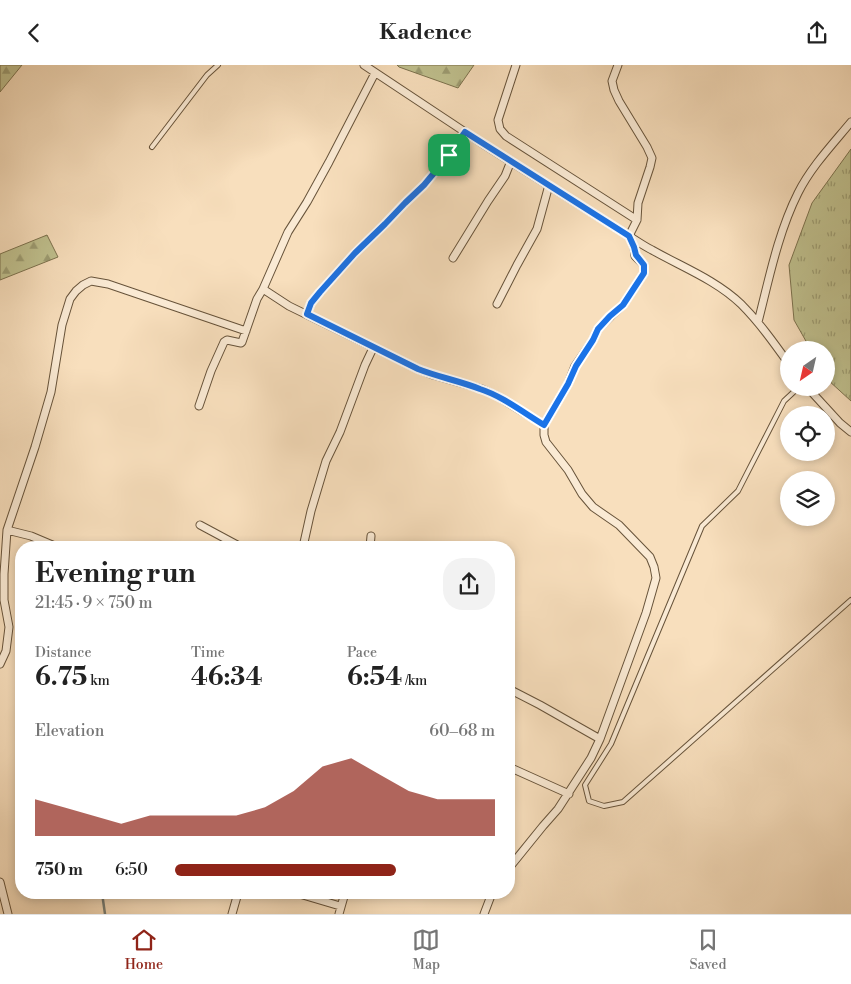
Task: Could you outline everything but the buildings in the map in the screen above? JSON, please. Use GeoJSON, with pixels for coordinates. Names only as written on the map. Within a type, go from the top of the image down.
{"type":"FeatureCollection","features":[{"type":"Feature","properties":{"kind":"street"},"geometry":{"type":"LineString","coordinates":[[364,65],[465,132],[651,250],[720,288],[740,303],[758,322],[780,351]]}},
{"type":"Feature","properties":{"kind":"street"},"geometry":{"type":"LineString","coordinates":[[516,65],[498,120],[500,129],[506,136],[636,220]]}},
{"type":"Feature","properties":{"kind":"street"},"geometry":{"type":"LineString","coordinates":[[515,861],[558,809],[591,758],[600,739],[646,613],[656,578],[650,557],[619,525],[593,507],[546,442],[544,435],[544,425],[598,329],[623,305],[644,273],[644,265],[636,255],[629,236],[636,220],[638,203],[652,158],[618,101],[612,81],[618,65]]}},
{"type":"Feature","properties":{"kind":"street"},"geometry":{"type":"LineString","coordinates":[[198,405],[224,342],[241,343],[245,337],[257,299],[288,232],[307,202],[376,73]]}},
{"type":"Feature","properties":{"kind":"street"},"geometry":{"type":"LineString","coordinates":[[758,322],[781,236],[798,193],[817,163],[851,122]]}},
{"type":"Feature","properties":{"kind":"street"},"geometry":{"type":"LineString","coordinates":[[307,314],[311,303],[320,292],[355,253],[424,185],[465,132]]}},
{"type":"Feature","properties":{"kind":"street"},"geometry":{"type":"LineString","coordinates":[[453,258],[504,176],[511,161]]}},
{"type":"Feature","properties":{"kind":"street"},"geometry":{"type":"LineString","coordinates":[[497,304],[537,229],[549,185]]}},
{"type":"Feature","properties":{"kind":"street"},"geometry":{"type":"LineString","coordinates":[[0,664],[6,651],[8,627],[4,600],[7,529],[35,447],[50,393],[62,325],[70,299],[83,285],[91,281],[108,284],[246,331]]}},
{"type":"Feature","properties":{"kind":"street"},"geometry":{"type":"LineString","coordinates":[[263,289],[289,306],[418,369],[482,389],[497,396],[544,425]]}},
{"type":"Feature","properties":{"kind":"street"},"geometry":{"type":"LineString","coordinates":[[304,541],[326,461],[340,432],[364,365],[373,348]]}},
{"type":"Feature","properties":{"kind":"street"},"geometry":{"type":"LineString","coordinates":[[815,396],[851,432]]}},
{"type":"Feature","properties":{"kind":"street"},"geometry":{"type":"LineString","coordinates":[[200,525],[230,541]]}},
{"type":"Feature","properties":{"kind":"street"},"geometry":{"type":"LineString","coordinates":[[7,529],[43,541]]}},
{"type":"Feature","properties":{"kind":"street"},"geometry":{"type":"LineString","coordinates":[[371,536],[371,541]]}},
{"type":"Feature","properties":{"kind":"street"},"geometry":{"type":"LineString","coordinates":[[515,692],[600,739]]}},
{"type":"Feature","properties":{"kind":"street"},"geometry":{"type":"LineString","coordinates":[[515,770],[569,793]]}},
{"type":"Feature","properties":{"kind":"street"},"geometry":{"type":"LineString","coordinates":[[0,883],[8,914]]}},
{"type":"Feature","properties":{"kind":"street"},"geometry":{"type":"LineString","coordinates":[[232,914],[236,899]]}},
{"type":"Feature","properties":{"kind":"street"},"geometry":{"type":"LineString","coordinates":[[316,899],[340,906]]}},
{"type":"Feature","properties":{"kind":"street"},"geometry":{"type":"LineString","coordinates":[[339,914],[342,899]]}},
{"type":"Feature","properties":{"kind":"street"},"geometry":{"type":"LineString","coordinates":[[484,914],[490,899]]}},
{"type":"Feature","properties":{"kind":"lane"},"geometry":{"type":"LineString","coordinates":[[152,147],[207,75],[218,65]]}},
{"type":"Feature","properties":{"kind":"lane"},"geometry":{"type":"LineString","coordinates":[[789,396],[784,401],[738,491],[702,526],[611,744],[585,785],[589,801],[604,806],[622,801],[851,600]]}},
{"type":"Feature","properties":{"kind":"green space"},"geometry":{"type":"Polygon","coordinates":[[[0,65],[22,65],[0,92],[0,65]]]}},
{"type":"Feature","properties":{"kind":"green space"},"geometry":{"type":"Polygon","coordinates":[[[397,65],[474,65],[458,88],[397,65]]]}},
{"type":"Feature","properties":{"kind":"green space"},"geometry":{"type":"Polygon","coordinates":[[[851,149],[851,401],[835,386],[835,341],[806,341],[794,320],[789,265],[812,203],[851,149]]]}},
{"type":"Feature","properties":{"kind":"green space"},"geometry":{"type":"Polygon","coordinates":[[[47,235],[58,257],[0,280],[0,254],[47,235]]]}},
{"type":"Feature","properties":{"kind":"waterway"},"geometry":{"type":"LineString","coordinates":[[103,899],[105,914]]}},
{"type":"Feature","properties":{"kind":"route"},"geometry":{"type":"LineString","coordinates":[[465,132],[629,236],[636,255],[644,265],[644,273],[623,305],[598,329],[544,425],[497,396],[482,389],[418,369],[307,314],[311,303],[341,268],[424,185],[449,155],[465,132]]}}]}
